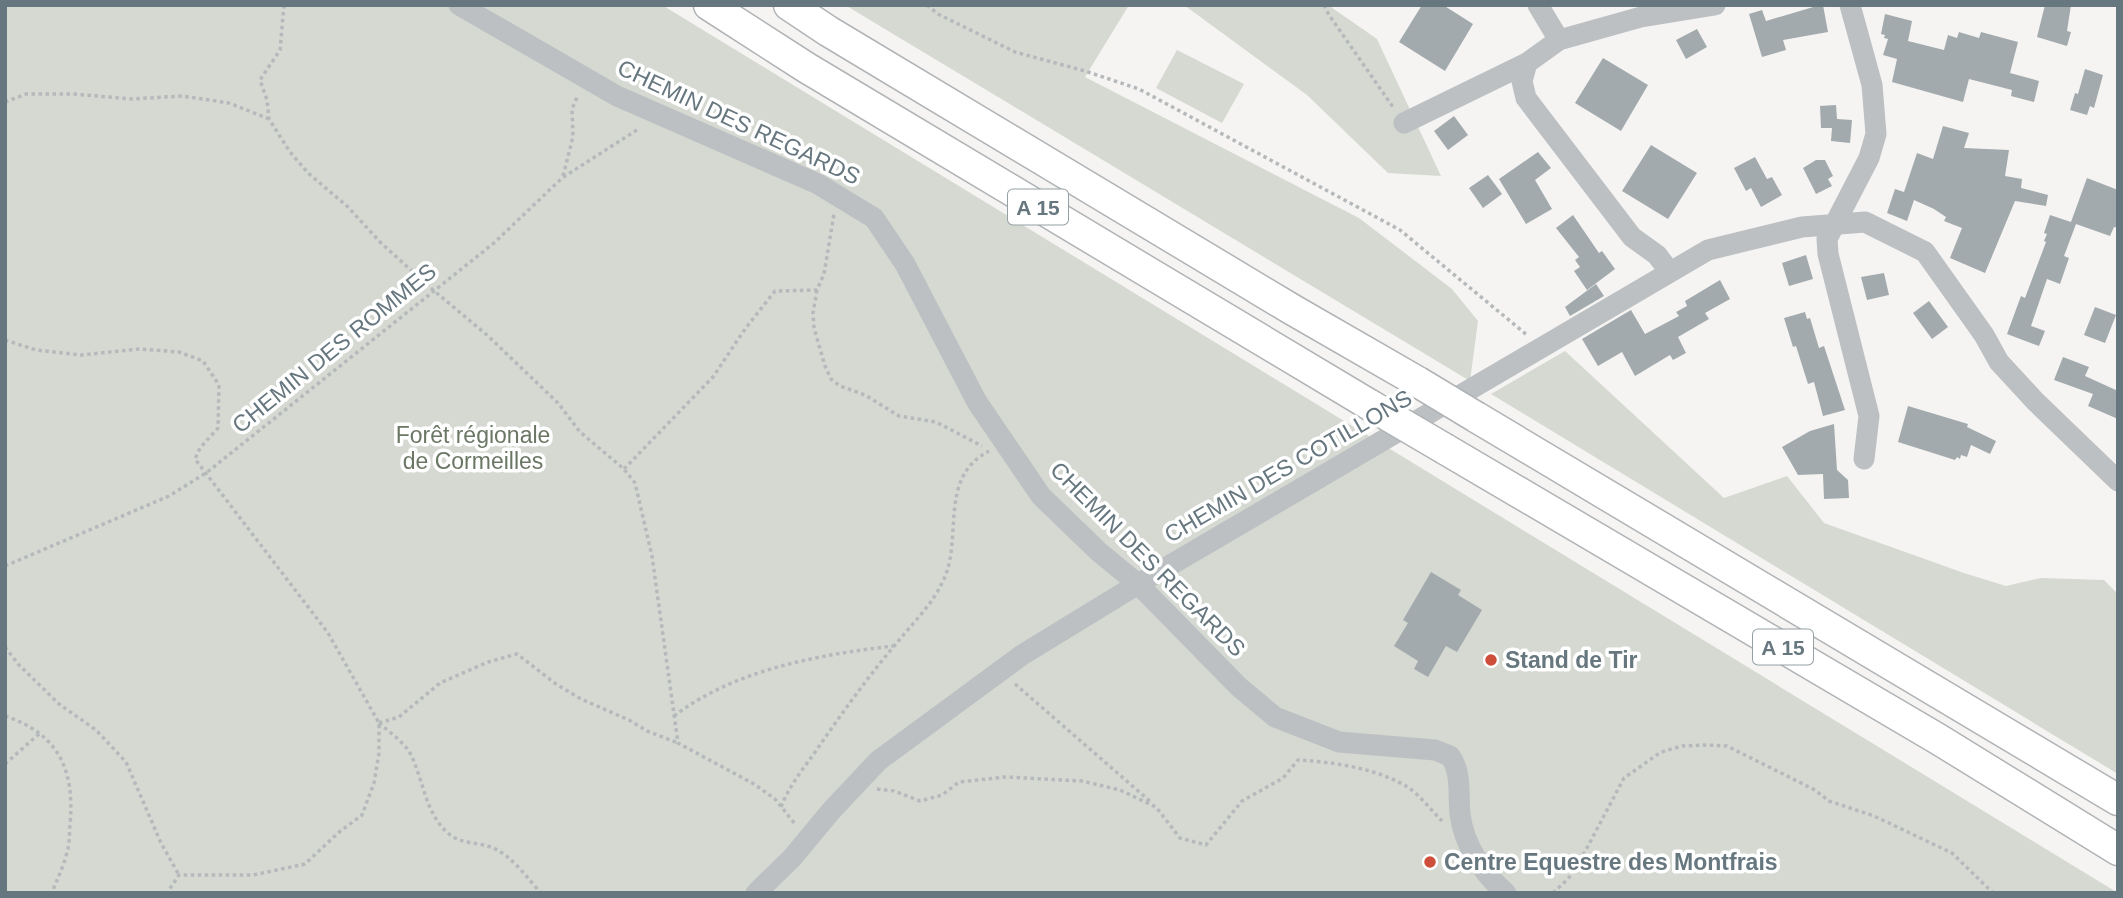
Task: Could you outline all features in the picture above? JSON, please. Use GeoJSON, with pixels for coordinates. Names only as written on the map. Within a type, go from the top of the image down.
{"type":"FeatureCollection","features":[{"type":"Feature","properties":{"kind":"highway","name":"A 15"},"geometry":{"type":"LineString","coordinates":[[709,5],[807,68],[1370,405],[1938,738],[2118,850]]}},
{"type":"Feature","properties":{"kind":"highway","name":"A 15"},"geometry":{"type":"LineString","coordinates":[[789,5],[1269,296],[1418,382],[2118,800]]}},
{"type":"Feature","properties":{"kind":"street","name":"CHEMIN DES REGARDS"},"geometry":{"type":"LineString","coordinates":[[459,5],[617,96],[818,184],[874,218],[905,264],[977,402],[1041,496],[1099,552],[1138,584],[1239,687],[1275,716],[1339,742],[1434,750],[1450,756],[1457,772],[1460,814],[1469,846],[1486,873],[1506,893]]}},
{"type":"Feature","properties":{"kind":"street"},"geometry":{"type":"LineString","coordinates":[[1538,5],[1559,40]]}},
{"type":"Feature","properties":{"kind":"street"},"geometry":{"type":"LineString","coordinates":[[1404,123],[1527,63],[1559,40],[1641,17],[1715,5]]}},
{"type":"Feature","properties":{"kind":"street"},"geometry":{"type":"LineString","coordinates":[[1850,5],[1872,85],[1876,134],[1869,158],[1827,239],[1828,254],[1869,416],[1864,460]]}},
{"type":"Feature","properties":{"kind":"street"},"geometry":{"type":"LineString","coordinates":[[1527,63],[1522,81],[1526,98],[1632,237],[1657,255],[1670,272]]}},
{"type":"Feature","properties":{"kind":"street","name":"CHEMIN DES COTILLONS"},"geometry":{"type":"LineString","coordinates":[[756,893],[878,761],[1022,655],[1138,584],[1708,250],[1802,227],[1865,222],[1925,252],[1984,335],[1999,362],[2035,401],[2118,481]]}},
{"type":"Feature","properties":{"kind":"path"},"geometry":{"type":"LineString","coordinates":[[284,5],[281,50],[260,80],[267,100],[269,119],[290,152],[308,173],[348,207],[381,243],[558,402],[580,432],[624,469],[635,483],[652,556],[678,743]]}},
{"type":"Feature","properties":{"kind":"path"},"geometry":{"type":"LineString","coordinates":[[927,5],[939,14],[1015,52],[1139,89],[1400,230],[1542,348]]}},
{"type":"Feature","properties":{"kind":"path"},"geometry":{"type":"LineString","coordinates":[[1324,5],[1404,123]]}},
{"type":"Feature","properties":{"kind":"path"},"geometry":{"type":"LineString","coordinates":[[562,178],[573,137],[572,109],[587,77]]}},
{"type":"Feature","properties":{"kind":"path"},"geometry":{"type":"LineString","coordinates":[[5,102],[26,94],[73,93],[132,99],[182,96],[229,103],[269,119]]}},
{"type":"Feature","properties":{"kind":"path","name":"CHEMIN DES ROMMES"},"geometry":{"type":"LineString","coordinates":[[5,566],[169,496],[206,473],[494,243],[562,178],[660,116]]}},
{"type":"Feature","properties":{"kind":"path"},"geometry":{"type":"LineString","coordinates":[[781,807],[793,780],[893,646],[919,620],[942,584],[951,564],[952,517],[959,485],[975,458],[991,450],[936,422],[899,416],[865,395],[840,386],[831,379],[814,328],[813,313],[817,290],[824,274],[832,218],[841,198]]}},
{"type":"Feature","properties":{"kind":"path"},"geometry":{"type":"LineString","coordinates":[[624,469],[713,377],[744,329],[775,291],[817,290]]}},
{"type":"Feature","properties":{"kind":"path"},"geometry":{"type":"LineString","coordinates":[[5,340],[36,350],[81,355],[139,349],[179,352],[203,361],[219,385],[218,428],[200,447],[195,460],[328,633],[379,723],[403,744],[412,756],[434,815],[449,834],[463,842],[499,850],[541,893]]}},
{"type":"Feature","properties":{"kind":"path"},"geometry":{"type":"LineString","coordinates":[[674,716],[714,692],[780,666],[893,646]]}},
{"type":"Feature","properties":{"kind":"path"},"geometry":{"type":"LineString","coordinates":[[5,648],[59,704],[96,730],[126,762],[161,843],[179,875]]}},
{"type":"Feature","properties":{"kind":"path"},"geometry":{"type":"LineString","coordinates":[[379,723],[399,717],[440,682],[488,662],[517,654],[556,684],[581,699],[678,743],[754,783],[781,807],[807,839]]}},
{"type":"Feature","properties":{"kind":"path"},"geometry":{"type":"LineString","coordinates":[[1001,671],[1156,807],[1180,838],[1206,845],[1242,801],[1283,778],[1298,760],[1323,761],[1372,773],[1407,787],[1469,846]]}},
{"type":"Feature","properties":{"kind":"path"},"geometry":{"type":"LineString","coordinates":[[5,716],[27,723],[41,733],[55,748],[69,779],[72,807],[68,851],[52,893]]}},
{"type":"Feature","properties":{"kind":"path"},"geometry":{"type":"LineString","coordinates":[[179,875],[253,875],[305,864],[362,815],[374,783],[379,753],[379,723]]}},
{"type":"Feature","properties":{"kind":"path"},"geometry":{"type":"LineString","coordinates":[[5,764],[41,733]]}},
{"type":"Feature","properties":{"kind":"path"},"geometry":{"type":"LineString","coordinates":[[1553,893],[1568,879],[1579,863],[1624,778],[1661,752],[1706,745],[1727,746],[1815,790],[1829,801],[1874,816],[1952,853],[1993,893]]}},
{"type":"Feature","properties":{"kind":"path"},"geometry":{"type":"LineString","coordinates":[[853,787],[894,791],[920,801],[942,795],[959,782],[1006,777],[1083,781],[1120,790],[1156,807]]}},
{"type":"Feature","properties":{"kind":"path"},"geometry":{"type":"LineString","coordinates":[[167,893],[179,875]]}},
{"type":"Feature","properties":{"kind":"green space","name":"Forêt régionale de Cormeilles"},"geometry":{"type":"Polygon","coordinates":[[[5,5],[662,5],[2118,893],[5,893],[5,5]]]}},
{"type":"Feature","properties":{"kind":"green space"},"geometry":{"type":"Polygon","coordinates":[[[845,5],[1129,5],[1085,77],[1359,218],[1452,289],[1478,321],[1470,381],[845,5]]]}},
{"type":"Feature","properties":{"kind":"green space"},"geometry":{"type":"Polygon","coordinates":[[[1184,5],[1328,5],[1377,39],[1441,176],[1388,173],[1307,95],[1184,5]]]}},
{"type":"Feature","properties":{"kind":"green space"},"geometry":{"type":"Polygon","coordinates":[[[1177,50],[1244,84],[1222,123],[1156,88],[1177,50]]]}},
{"type":"Feature","properties":{"kind":"green space"},"geometry":{"type":"Polygon","coordinates":[[[1565,351],[1724,498],[1787,476],[1824,523],[1964,573],[2006,586],[2041,578],[2104,580],[2118,594],[2118,774],[1491,394],[1565,351]]]}},
{"type":"Feature","properties":{"kind":"building"},"geometry":{"type":"Polygon","coordinates":[[[1422,5],[1443,5],[1473,24],[1445,71],[1399,42],[1422,5]]]}},
{"type":"Feature","properties":{"kind":"building"},"geometry":{"type":"Polygon","coordinates":[[[1823,5],[1828,32],[1783,40],[1786,50],[1762,57],[1749,14],[1762,10],[1766,21],[1823,5]]]}},
{"type":"Feature","properties":{"kind":"building"},"geometry":{"type":"Polygon","coordinates":[[[2045,5],[2071,5],[2067,31],[2071,32],[2067,46],[2037,37],[2045,5]]]}},
{"type":"Feature","properties":{"kind":"building"},"geometry":{"type":"Polygon","coordinates":[[[1885,14],[1912,21],[1908,41],[1944,50],[1948,35],[1957,38],[1959,32],[1979,38],[1981,32],[2018,42],[2010,73],[2039,81],[2034,102],[2011,96],[2012,90],[1969,79],[1963,102],[1892,82],[1897,59],[1883,55],[1888,39],[1881,34],[1885,14]]]}},
{"type":"Feature","properties":{"kind":"building"},"geometry":{"type":"Polygon","coordinates":[[[1697,29],[1707,47],[1686,59],[1676,40],[1697,29]]]}},
{"type":"Feature","properties":{"kind":"building"},"geometry":{"type":"Polygon","coordinates":[[[1603,58],[1648,85],[1621,131],[1575,103],[1603,58]]]}},
{"type":"Feature","properties":{"kind":"building"},"geometry":{"type":"Polygon","coordinates":[[[2085,69],[2103,75],[2094,108],[2090,106],[2087,115],[2070,110],[2085,69]]]}},
{"type":"Feature","properties":{"kind":"building"},"geometry":{"type":"Polygon","coordinates":[[[1836,105],[1837,119],[1852,120],[1850,143],[1831,141],[1832,128],[1821,128],[1820,106],[1836,105]]]}},
{"type":"Feature","properties":{"kind":"building"},"geometry":{"type":"Polygon","coordinates":[[[1454,116],[1468,135],[1448,150],[1434,131],[1454,116]]]}},
{"type":"Feature","properties":{"kind":"building"},"geometry":{"type":"Polygon","coordinates":[[[1943,126],[1969,133],[1964,148],[2009,150],[2005,176],[2022,179],[2021,188],[2048,195],[2046,206],[2015,201],[1985,273],[1950,258],[1962,228],[1944,221],[1946,217],[1934,209],[1914,200],[1907,221],[1887,213],[1895,189],[1904,192],[1917,153],[1933,159],[1943,126]]]}},
{"type":"Feature","properties":{"kind":"building"},"geometry":{"type":"Polygon","coordinates":[[[1651,145],[1697,173],[1668,219],[1622,191],[1651,145]]]}},
{"type":"Feature","properties":{"kind":"building"},"geometry":{"type":"Polygon","coordinates":[[[1538,152],[1551,168],[1535,180],[1552,209],[1526,224],[1499,179],[1538,152]]]}},
{"type":"Feature","properties":{"kind":"building"},"geometry":{"type":"Polygon","coordinates":[[[1755,157],[1767,179],[1772,177],[1782,195],[1761,207],[1751,188],[1746,191],[1734,168],[1755,157]]]}},
{"type":"Feature","properties":{"kind":"building"},"geometry":{"type":"Polygon","coordinates":[[[1816,160],[1825,160],[1833,176],[1828,179],[1832,186],[1816,194],[1803,168],[1816,160]]]}},
{"type":"Feature","properties":{"kind":"building"},"geometry":{"type":"Polygon","coordinates":[[[1488,175],[1502,194],[1483,208],[1469,188],[1488,175]]]}},
{"type":"Feature","properties":{"kind":"building"},"geometry":{"type":"Polygon","coordinates":[[[2087,178],[2118,190],[2118,228],[2114,227],[2110,236],[2076,224],[2064,256],[2069,258],[2060,284],[2047,279],[2031,326],[2045,331],[2039,346],[2007,334],[2021,296],[2025,298],[2046,242],[2044,241],[2047,234],[2044,233],[2050,215],[2071,222],[2087,178]]]}},
{"type":"Feature","properties":{"kind":"building"},"geometry":{"type":"Polygon","coordinates":[[[1573,215],[1599,253],[1602,251],[1615,269],[1587,290],[1574,271],[1580,267],[1575,260],[1579,257],[1556,228],[1573,215]]]}},
{"type":"Feature","properties":{"kind":"building"},"geometry":{"type":"Polygon","coordinates":[[[1806,255],[1813,279],[1789,286],[1782,263],[1806,255]]]}},
{"type":"Feature","properties":{"kind":"building"},"geometry":{"type":"Polygon","coordinates":[[[1884,273],[1889,295],[1867,300],[1861,277],[1884,273]]]}},
{"type":"Feature","properties":{"kind":"building"},"geometry":{"type":"Polygon","coordinates":[[[1720,280],[1730,299],[1705,313],[1709,319],[1678,337],[1686,353],[1673,360],[1670,355],[1635,376],[1622,352],[1598,366],[1582,339],[1631,310],[1645,334],[1679,316],[1676,312],[1687,306],[1685,301],[1720,280]]]}},
{"type":"Feature","properties":{"kind":"building"},"geometry":{"type":"Polygon","coordinates":[[[1596,284],[1604,296],[1570,316],[1565,307],[1596,284]]]}},
{"type":"Feature","properties":{"kind":"building"},"geometry":{"type":"Polygon","coordinates":[[[1929,301],[1948,327],[1932,339],[1913,313],[1929,301]]]}},
{"type":"Feature","properties":{"kind":"building"},"geometry":{"type":"Polygon","coordinates":[[[2095,307],[2116,315],[2105,343],[2084,335],[2095,307]]]}},
{"type":"Feature","properties":{"kind":"building"},"geometry":{"type":"Polygon","coordinates":[[[1805,312],[1807,319],[1810,318],[1819,348],[1824,346],[1845,410],[1823,416],[1814,382],[1808,384],[1784,318],[1805,312]]]}},
{"type":"Feature","properties":{"kind":"building"},"geometry":{"type":"Polygon","coordinates":[[[2063,357],[2089,367],[2085,376],[2118,391],[2118,419],[2088,406],[2093,394],[2054,380],[2063,357]]]}},
{"type":"Feature","properties":{"kind":"building"},"geometry":{"type":"Polygon","coordinates":[[[1908,406],[1968,424],[1967,427],[1996,441],[1990,454],[1971,445],[1967,457],[1961,455],[1960,459],[1957,457],[1955,460],[1898,442],[1908,406]]]}},
{"type":"Feature","properties":{"kind":"building"},"geometry":{"type":"Polygon","coordinates":[[[1834,424],[1837,470],[1848,480],[1849,498],[1824,499],[1823,474],[1798,475],[1782,447],[1810,431],[1834,424]]]}},
{"type":"Feature","properties":{"kind":"building"},"geometry":{"type":"Polygon","coordinates":[[[1431,572],[1461,590],[1458,595],[1482,610],[1457,652],[1446,646],[1428,677],[1414,669],[1418,661],[1394,646],[1408,623],[1403,620],[1431,572]]]}},
{"type":"Feature","properties":{"kind":"place","name":"Stand de Tir"},"geometry":{"type":"Point","coordinates":[1491,660]}},
{"type":"Feature","properties":{"kind":"place","name":"Centre Equestre des Montfrais"},"geometry":{"type":"Point","coordinates":[1430,862]}}]}
